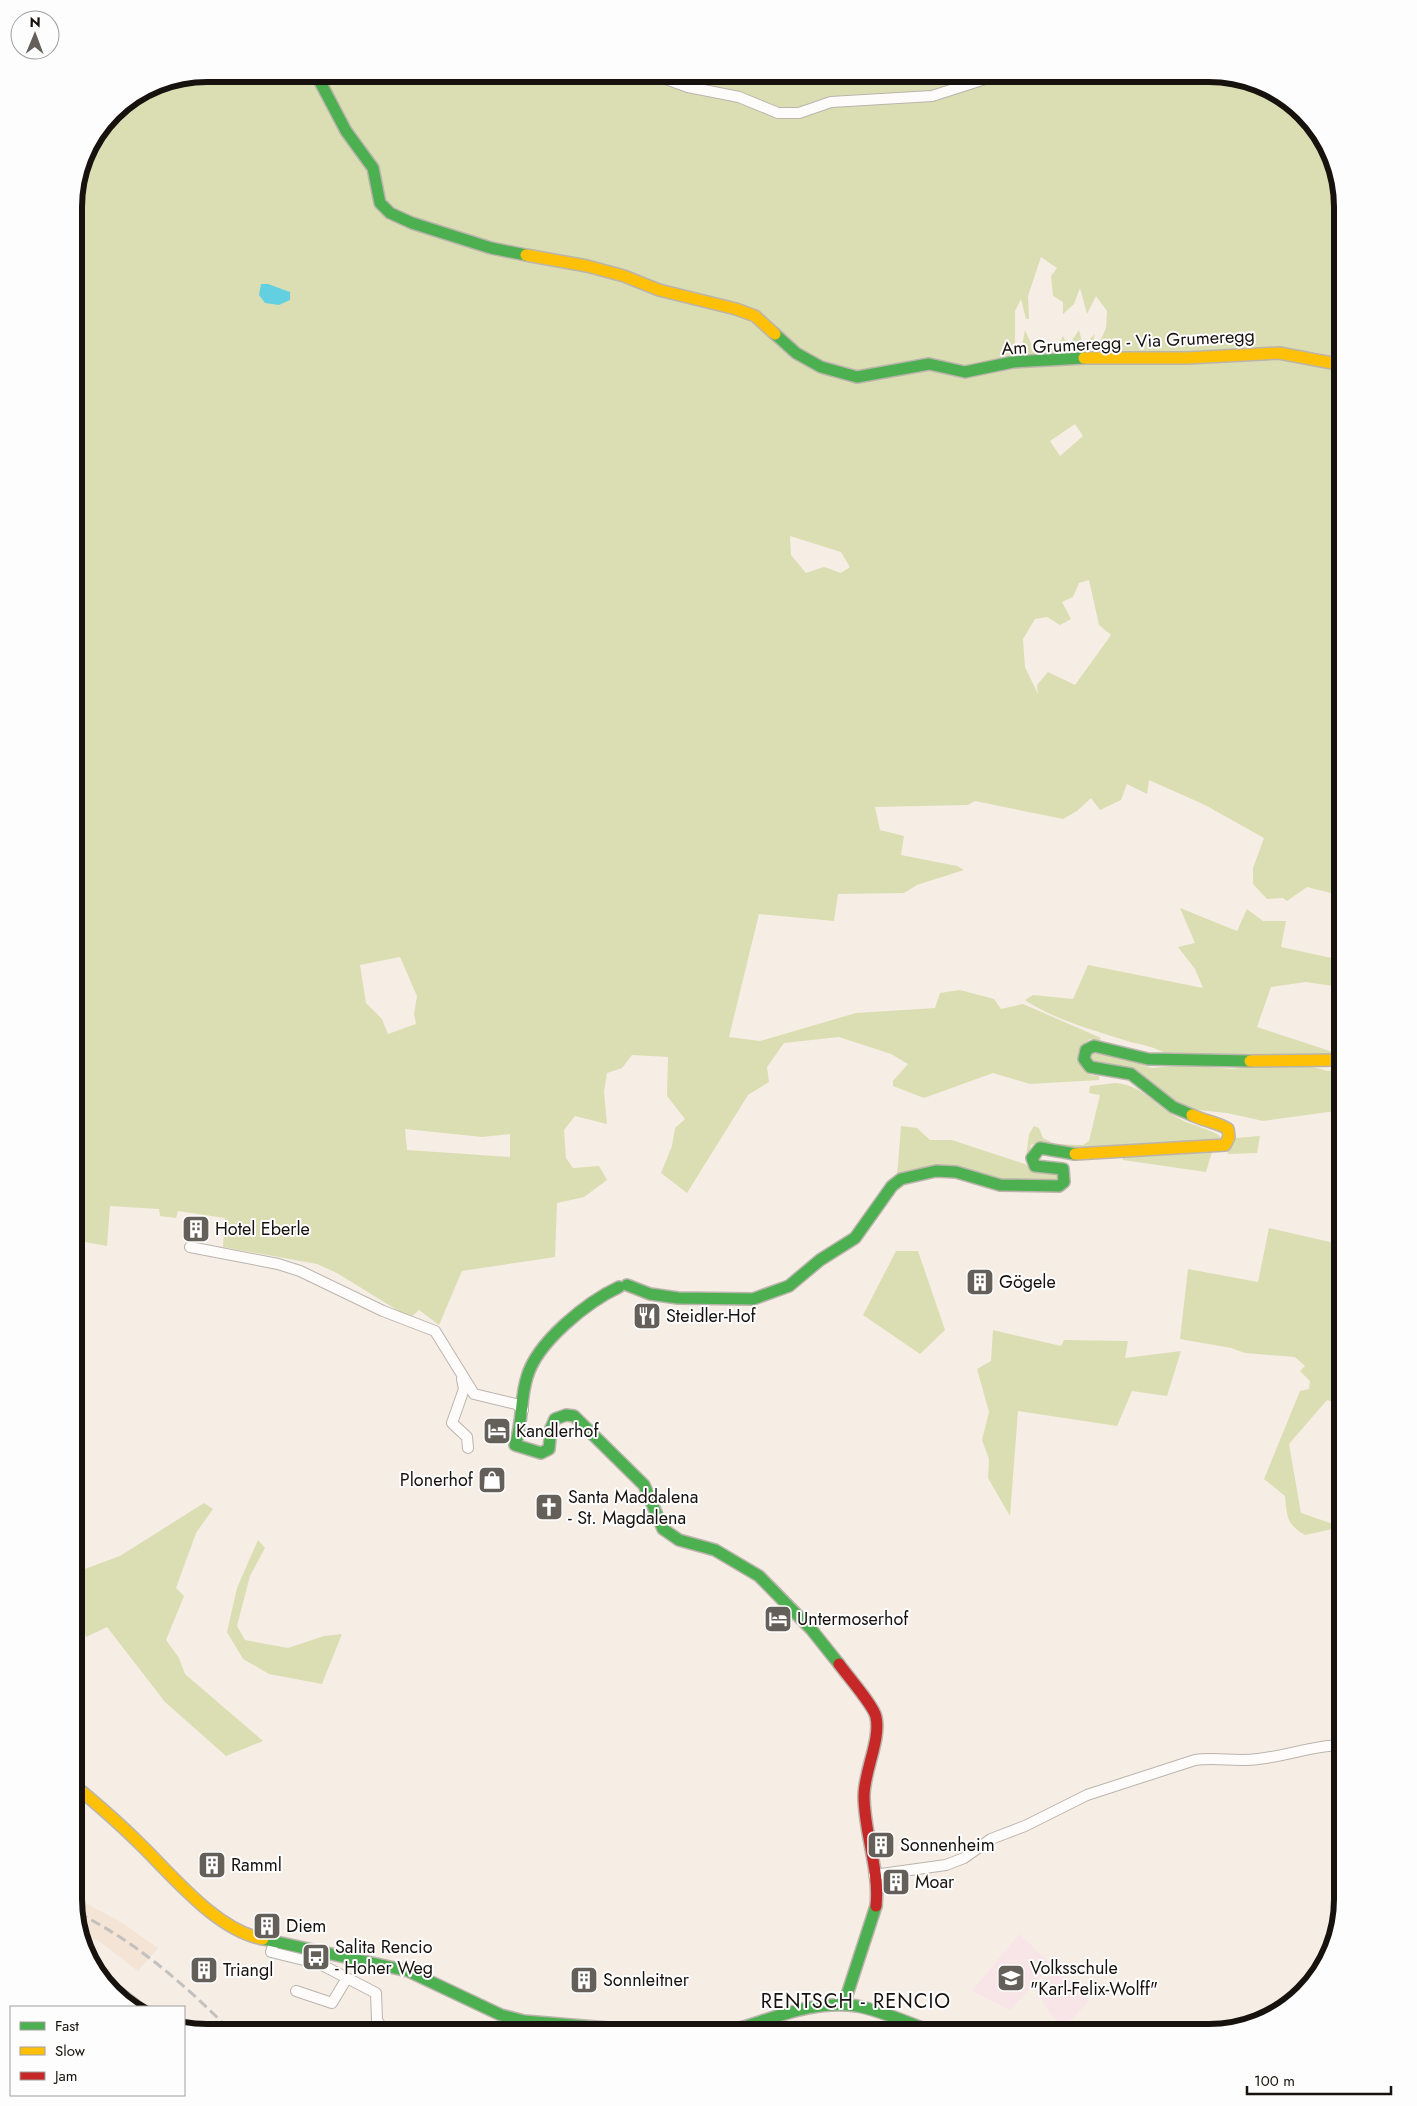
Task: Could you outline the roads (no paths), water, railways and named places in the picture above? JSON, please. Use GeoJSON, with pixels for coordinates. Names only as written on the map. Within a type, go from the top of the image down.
{"type":"FeatureCollection","features":[{"type":"Feature","properties":{"kind":"street","name":"Am Grumeregg - Via Grumeregg"},"geometry":{"type":"LineString","coordinates":[[320,82],[346,131],[373,168],[380,203],[390,213],[412,223],[491,248],[587,266],[624,276],[659,290],[705,303],[736,309],[754,316],[796,354],[821,367],[857,377],[929,364],[965,372],[1013,362],[1063,359],[1187,358],[1279,353],[1334,363]]}},
{"type":"Feature","properties":{"kind":"street"},"geometry":{"type":"LineString","coordinates":[[675,82],[688,87],[738,97],[778,114],[799,112],[831,102],[932,96],[974,83]]}},
{"type":"Feature","properties":{"kind":"street"},"geometry":{"type":"LineString","coordinates":[[844,2004],[876,1910],[878,1888],[867,1838],[864,1795],[868,1762],[877,1732],[876,1715],[836,1660],[795,1611],[759,1576],[715,1550],[679,1540],[663,1529],[644,1484],[574,1416],[564,1414],[557,1416],[551,1424],[549,1449],[541,1453],[515,1445],[521,1427],[523,1391],[529,1370],[551,1338],[604,1293],[622,1286],[650,1294],[678,1298],[752,1298],[789,1286],[820,1260],[855,1238],[892,1186],[901,1179],[936,1172],[962,1174],[1000,1185],[1059,1186],[1064,1182],[1063,1169],[1056,1166],[1036,1166],[1032,1158],[1034,1153],[1040,1148],[1081,1155],[1196,1145],[1225,1145],[1230,1138],[1228,1129],[1220,1124],[1206,1122],[1173,1107],[1130,1074],[1116,1070],[1090,1067],[1084,1059],[1086,1050],[1094,1046],[1148,1059],[1315,1062],[1334,1061]]}},
{"type":"Feature","properties":{"kind":"street"},"geometry":{"type":"LineString","coordinates":[[190,1247],[278,1264],[300,1271],[383,1311],[435,1331],[474,1394],[516,1404],[523,1410]]}},
{"type":"Feature","properties":{"kind":"street"},"geometry":{"type":"LineString","coordinates":[[462,1375],[464,1390],[452,1423],[467,1437],[468,1448]]}},
{"type":"Feature","properties":{"kind":"street"},"geometry":{"type":"LineString","coordinates":[[874,1875],[946,1865],[964,1858],[991,1839],[1025,1826],[1087,1795],[1195,1760],[1212,1758],[1256,1760],[1334,1745]]}},
{"type":"Feature","properties":{"kind":"street"},"geometry":{"type":"LineString","coordinates":[[82,1792],[138,1842],[207,1910],[235,1929],[252,1937],[274,1943],[375,1962],[408,1971],[501,2015],[536,2023]]}},
{"type":"Feature","properties":{"kind":"street"},"geometry":{"type":"LineString","coordinates":[[274,1943],[271,1952],[320,1964],[376,1993],[377,2020],[379,2023]]}},
{"type":"Feature","properties":{"kind":"street"},"geometry":{"type":"LineString","coordinates":[[296,1991],[332,2003],[347,1978]]}},
{"type":"Feature","properties":{"kind":"street"},"geometry":{"type":"LineString","coordinates":[[754,2024],[806,2008],[844,2004],[861,2007],[910,2024]]}},
{"type":"Feature","properties":{"kind":"water"},"geometry":{"type":"Polygon","coordinates":[[[261,284],[268,284],[290,292],[290,300],[279,305],[265,303],[259,295],[261,284]]]}},
{"type":"Feature","properties":{"kind":"railway"},"geometry":{"type":"LineString","coordinates":[[84,1916],[141,1951],[197,1998],[223,2023]]}},
{"type":"Feature","properties":{"kind":"place","name":"Hotel Eberle"},"geometry":{"type":"Point","coordinates":[196,1229]}},
{"type":"Feature","properties":{"kind":"place","name":"Gögele"},"geometry":{"type":"Point","coordinates":[980,1282]}},
{"type":"Feature","properties":{"kind":"place","name":"Steidler-Hof"},"geometry":{"type":"Point","coordinates":[647,1316]}},
{"type":"Feature","properties":{"kind":"place","name":"Kandlerhof"},"geometry":{"type":"Point","coordinates":[497,1431]}},
{"type":"Feature","properties":{"kind":"place","name":"Plonerhof"},"geometry":{"type":"Point","coordinates":[492,1480]}},
{"type":"Feature","properties":{"kind":"place","name":"Santa Maddalena - St. Magdalena"},"geometry":{"type":"Point","coordinates":[549,1507]}},
{"type":"Feature","properties":{"kind":"place","name":"Untermoserhof"},"geometry":{"type":"Point","coordinates":[778,1619]}},
{"type":"Feature","properties":{"kind":"place","name":"Sonnenheim"},"geometry":{"type":"Point","coordinates":[881,1845]}},
{"type":"Feature","properties":{"kind":"place","name":"Ramml"},"geometry":{"type":"Point","coordinates":[212,1865]}},
{"type":"Feature","properties":{"kind":"place","name":"Moar"},"geometry":{"type":"Point","coordinates":[896,1882]}},
{"type":"Feature","properties":{"kind":"place","name":"Diem"},"geometry":{"type":"Point","coordinates":[267,1926]}},
{"type":"Feature","properties":{"kind":"place","name":"Salita Rencio - Hoher Weg"},"geometry":{"type":"Point","coordinates":[316,1957]}},
{"type":"Feature","properties":{"kind":"place","name":"Triangl"},"geometry":{"type":"Point","coordinates":[204,1970]}},
{"type":"Feature","properties":{"kind":"place","name":"Volksschule \"Karl-Felix-Wolff\""},"geometry":{"type":"Point","coordinates":[1011,1978]}},
{"type":"Feature","properties":{"kind":"place","name":"Sonnleitner"},"geometry":{"type":"Point","coordinates":[584,1980]}},
{"type":"Feature","properties":{"kind":"district","name":"RENTSCH - RENCIO"},"geometry":{"type":"Point","coordinates":[856,2001]}}]}
